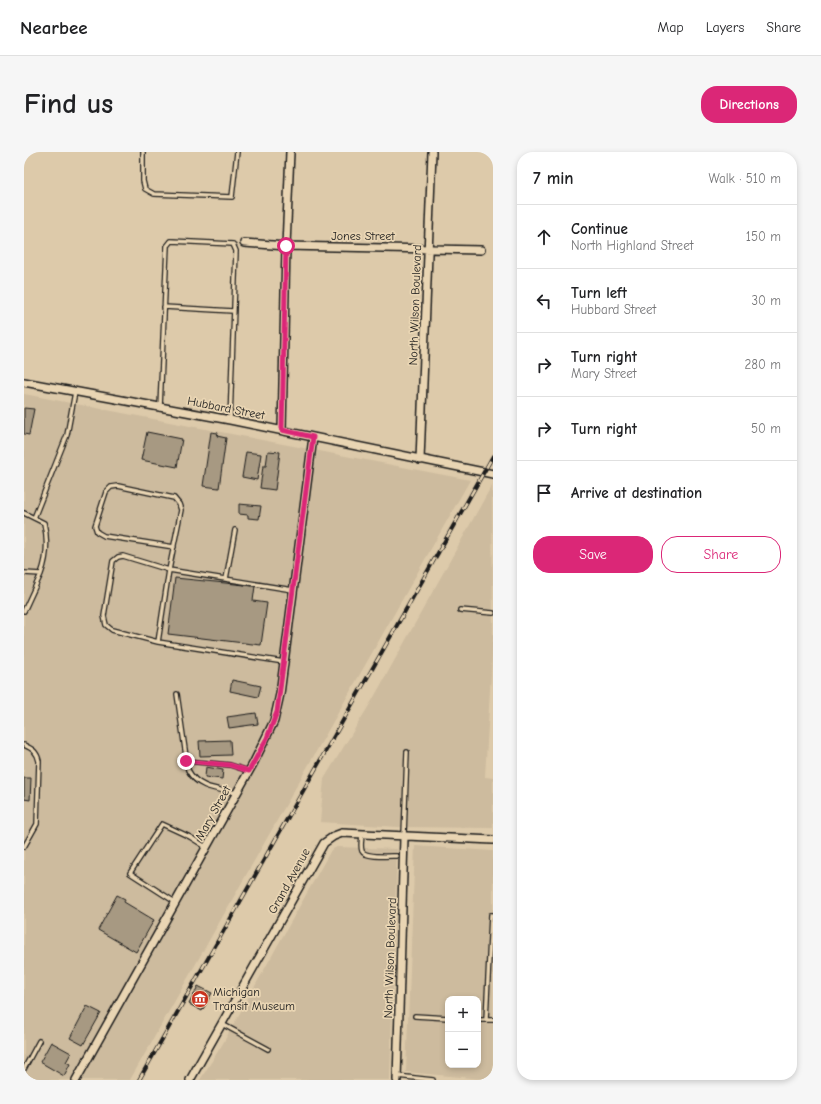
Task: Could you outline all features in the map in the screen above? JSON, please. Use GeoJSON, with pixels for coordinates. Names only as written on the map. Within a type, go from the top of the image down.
{"type":"FeatureCollection","features":[{"type":"Feature","properties":{"kind":"street"},"geometry":{"type":"LineString","coordinates":[[282,430],[286,246],[290,152]]}},
{"type":"Feature","properties":{"kind":"street","name":"North Wilson Boulevard"},"geometry":{"type":"LineString","coordinates":[[420,460],[432,152]]}},
{"type":"Feature","properties":{"kind":"street","name":"Jones Street"},"geometry":{"type":"LineString","coordinates":[[244,243],[286,246],[482,250]]}},
{"type":"Feature","properties":{"kind":"street","name":"Hubbard Street"},"geometry":{"type":"LineString","coordinates":[[24,382],[282,430],[493,474]]}},
{"type":"Feature","properties":{"kind":"street","name":"Mary Street"},"geometry":{"type":"LineString","coordinates":[[76,1080],[249,771],[267,738],[277,712],[313,437]]}},
{"type":"Feature","properties":{"kind":"street","name":"Grand Avenue"},"geometry":{"type":"LineString","coordinates":[[190,1080],[322,846],[338,835],[362,834],[493,840]]}},
{"type":"Feature","properties":{"kind":"street","name":"North Wilson Boulevard"},"geometry":{"type":"LineString","coordinates":[[397,1078],[404,837]]}},
{"type":"Feature","properties":{"kind":"lane"},"geometry":{"type":"LineString","coordinates":[[143,152],[143,181],[145,189],[154,194],[232,197],[237,152]]}},
{"type":"Feature","properties":{"kind":"lane"},"geometry":{"type":"LineString","coordinates":[[160,407],[167,246],[171,241],[233,244],[236,251],[230,420]]}},
{"type":"Feature","properties":{"kind":"lane"},"geometry":{"type":"LineString","coordinates":[[164,307],[234,311]]}},
{"type":"Feature","properties":{"kind":"lane"},"geometry":{"type":"LineString","coordinates":[[34,518],[67,435],[75,392]]}},
{"type":"Feature","properties":{"kind":"lane"},"geometry":{"type":"LineString","coordinates":[[158,642],[169,570],[174,547],[181,510],[179,504],[174,498],[118,486],[111,487],[106,492],[95,526],[97,532],[104,536],[174,547]]}},
{"type":"Feature","properties":{"kind":"lane"},"geometry":{"type":"LineString","coordinates":[[24,513],[44,523],[47,538],[44,566],[24,611]]}},
{"type":"Feature","properties":{"kind":"lane"},"geometry":{"type":"LineString","coordinates":[[226,579],[235,530]]}},
{"type":"Feature","properties":{"kind":"lane"},"geometry":{"type":"LineString","coordinates":[[284,662],[158,642],[112,630],[106,625],[104,616],[113,561],[118,557],[123,556],[169,570],[293,590]]}},
{"type":"Feature","properties":{"kind":"lane"},"geometry":{"type":"LineString","coordinates":[[24,573],[41,574]]}},
{"type":"Feature","properties":{"kind":"lane"},"geometry":{"type":"LineString","coordinates":[[460,610],[493,613]]}},
{"type":"Feature","properties":{"kind":"lane"},"geometry":{"type":"LineString","coordinates":[[177,694],[186,761],[188,770],[193,780],[202,786],[236,794]]}},
{"type":"Feature","properties":{"kind":"lane"},"geometry":{"type":"LineString","coordinates":[[24,745],[38,755],[39,761],[37,824],[24,845]]}},
{"type":"Feature","properties":{"kind":"lane"},"geometry":{"type":"LineString","coordinates":[[404,837],[407,752]]}},
{"type":"Feature","properties":{"kind":"lane"},"geometry":{"type":"LineString","coordinates":[[186,761],[230,765],[249,771]]}},
{"type":"Feature","properties":{"kind":"lane"},"geometry":{"type":"LineString","coordinates":[[176,902],[130,873],[162,824],[190,837],[206,847]]}},
{"type":"Feature","properties":{"kind":"lane"},"geometry":{"type":"LineString","coordinates":[[362,834],[362,850],[364,853],[368,855],[397,856]]}},
{"type":"Feature","properties":{"kind":"lane"},"geometry":{"type":"LineString","coordinates":[[486,1020],[491,914],[493,915]]}},
{"type":"Feature","properties":{"kind":"lane"},"geometry":{"type":"LineString","coordinates":[[488,977],[493,978]]}},
{"type":"Feature","properties":{"kind":"lane"},"geometry":{"type":"LineString","coordinates":[[415,1016],[445,1018]]}},
{"type":"Feature","properties":{"kind":"lane"},"geometry":{"type":"LineString","coordinates":[[481,1020],[493,1020]]}},
{"type":"Feature","properties":{"kind":"lane"},"geometry":{"type":"LineString","coordinates":[[222,1024],[268,1049]]}},
{"type":"Feature","properties":{"kind":"lane"},"geometry":{"type":"LineString","coordinates":[[24,1069],[38,1041]]}},
{"type":"Feature","properties":{"kind":"lane"},"geometry":{"type":"LineString","coordinates":[[397,1078],[433,1080]]}},
{"type":"Feature","properties":{"kind":"shaded area"},"geometry":{"type":"Polygon","coordinates":[[[24,394],[470,480],[130,1080],[24,1080],[24,394]]]}},
{"type":"Feature","properties":{"kind":"shaded area"},"geometry":{"type":"Polygon","coordinates":[[[492,485],[493,638],[485,777],[493,778],[493,828],[399,827],[320,822],[324,779],[373,699],[492,485]]]}},
{"type":"Feature","properties":{"kind":"shaded area"},"geometry":{"type":"Polygon","coordinates":[[[415,846],[493,851],[493,1080],[406,1072],[415,846]]]}},
{"type":"Feature","properties":{"kind":"shaded area"},"geometry":{"type":"Polygon","coordinates":[[[337,847],[397,849],[390,1080],[200,1080],[222,1045],[331,850],[337,847]]]}},
{"type":"Feature","properties":{"kind":"building"},"geometry":{"type":"Polygon","coordinates":[[[24,408],[34,409],[29,435],[24,434],[24,408]]]}},
{"type":"Feature","properties":{"kind":"building"},"geometry":{"type":"Polygon","coordinates":[[[147,432],[182,439],[177,467],[141,460],[147,432]]]}},
{"type":"Feature","properties":{"kind":"building"},"geometry":{"type":"Polygon","coordinates":[[[211,432],[218,433],[217,436],[226,438],[219,488],[203,486],[211,432]]]}},
{"type":"Feature","properties":{"kind":"building"},"geometry":{"type":"Polygon","coordinates":[[[268,451],[280,452],[275,490],[260,488],[263,466],[266,466],[268,451]]]}},
{"type":"Feature","properties":{"kind":"building"},"geometry":{"type":"Polygon","coordinates":[[[246,452],[261,454],[257,480],[242,477],[246,452]]]}},
{"type":"Feature","properties":{"kind":"building"},"geometry":{"type":"Polygon","coordinates":[[[239,504],[261,506],[259,519],[248,518],[248,515],[239,514],[239,504]]]}},
{"type":"Feature","properties":{"kind":"building"},"geometry":{"type":"Polygon","coordinates":[[[175,578],[255,586],[253,601],[267,603],[261,645],[168,634],[175,578]]]}},
{"type":"Feature","properties":{"kind":"building"},"geometry":{"type":"Polygon","coordinates":[[[232,680],[261,686],[258,697],[230,691],[232,680]]]}},
{"type":"Feature","properties":{"kind":"building"},"geometry":{"type":"Polygon","coordinates":[[[256,713],[258,724],[229,728],[227,717],[256,713]]]}},
{"type":"Feature","properties":{"kind":"building"},"geometry":{"type":"Polygon","coordinates":[[[230,740],[231,755],[200,756],[199,741],[230,740]]]}},
{"type":"Feature","properties":{"kind":"building"},"geometry":{"type":"Polygon","coordinates":[[[206,767],[223,770],[222,779],[205,777],[206,767]]]}},
{"type":"Feature","properties":{"kind":"building"},"geometry":{"type":"Polygon","coordinates":[[[24,778],[31,778],[30,800],[24,799],[24,778]]]}},
{"type":"Feature","properties":{"kind":"building"},"geometry":{"type":"Polygon","coordinates":[[[117,895],[125,899],[124,902],[154,920],[136,952],[98,930],[117,895]]]}},
{"type":"Feature","properties":{"kind":"building","name":"Michigan Transit Museum"},"geometry":{"type":"Polygon","coordinates":[[[198,986],[212,993],[202,1011],[189,1004],[198,986]]]}},
{"type":"Feature","properties":{"kind":"building"},"geometry":{"type":"Polygon","coordinates":[[[87,1006],[101,1013],[83,1045],[70,1038],[87,1006]]]}},
{"type":"Feature","properties":{"kind":"building"},"geometry":{"type":"Polygon","coordinates":[[[51,1042],[71,1053],[66,1062],[70,1064],[64,1076],[40,1062],[51,1042]]]}},
{"type":"Feature","properties":{"kind":"railway"},"geometry":{"type":"LineString","coordinates":[[139,1080],[493,456]]}},
{"type":"Feature","properties":{"kind":"place","name":"Michigan Transit Museum"},"geometry":{"type":"Point","coordinates":[200,999]}},
{"type":"Feature","properties":{"kind":"route"},"geometry":{"type":"LineString","coordinates":[[186,761],[230,765],[249,771],[267,738],[277,712],[313,437],[282,430],[286,246]]}}]}
